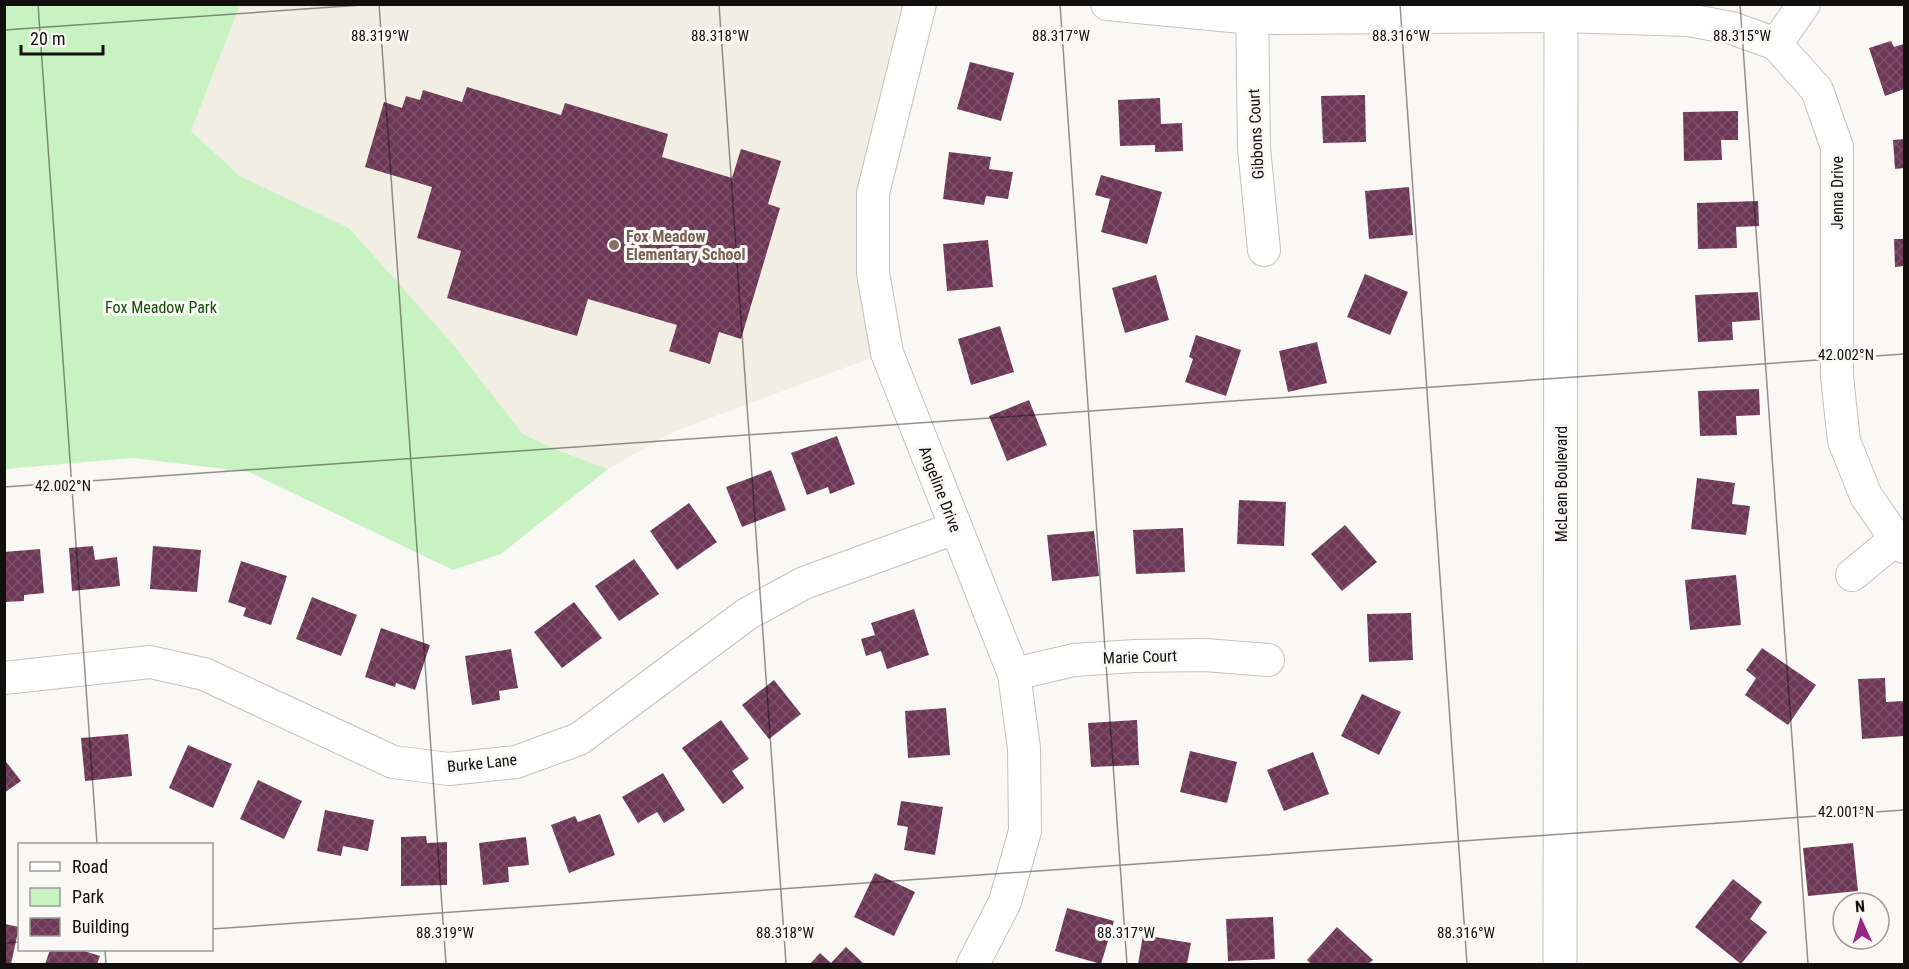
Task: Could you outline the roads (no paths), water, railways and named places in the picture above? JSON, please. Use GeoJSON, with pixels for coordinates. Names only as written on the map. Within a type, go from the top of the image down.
{"type":"FeatureCollection","features":[{"type":"Feature","properties":{"kind":"main road","name":"McLean Boulevard"},"geometry":{"type":"LineString","coordinates":[[1560,964],[1562,10]]}},
{"type":"Feature","properties":{"kind":"street","name":"Angeline Drive"},"geometry":{"type":"LineString","coordinates":[[920,4],[873,193],[873,273],[886,353],[1014,674],[1024,748],[1024,831],[1005,902],[973,964]]}},
{"type":"Feature","properties":{"kind":"street","name":"Jenna Drive"},"geometry":{"type":"LineString","coordinates":[[1107,4],[1252,11],[1415,15],[1562,10],[1689,20],[1732,28],[1776,44],[1816,90],[1837,147],[1837,377],[1844,441],[1866,496],[1900,543]]}},
{"type":"Feature","properties":{"kind":"street"},"geometry":{"type":"LineString","coordinates":[[1776,44],[1804,4]]}},
{"type":"Feature","properties":{"kind":"street","name":"Gibbons Court"},"geometry":{"type":"LineString","coordinates":[[1252,11],[1254,148],[1264,250]]}},
{"type":"Feature","properties":{"kind":"street","name":"Burke Lane"},"geometry":{"type":"LineString","coordinates":[[4,678],[150,662],[204,674],[393,762],[449,769],[516,762],[579,739],[747,614],[804,583],[955,528]]}},
{"type":"Feature","properties":{"kind":"street"},"geometry":{"type":"LineString","coordinates":[[1852,575],[1900,543]]}},
{"type":"Feature","properties":{"kind":"street","name":"Marie Court"},"geometry":{"type":"LineString","coordinates":[[1014,674],[1074,660],[1135,656],[1205,655],[1268,660]]}},
{"type":"Feature","properties":{"kind":"place","name":"Fox Meadow Elementary School"},"geometry":{"type":"Point","coordinates":[614,245]}},
{"type":"Feature","properties":{"kind":"park label","name":"Fox Meadow Park"},"geometry":{"type":"Point","coordinates":[161,307]}}]}
